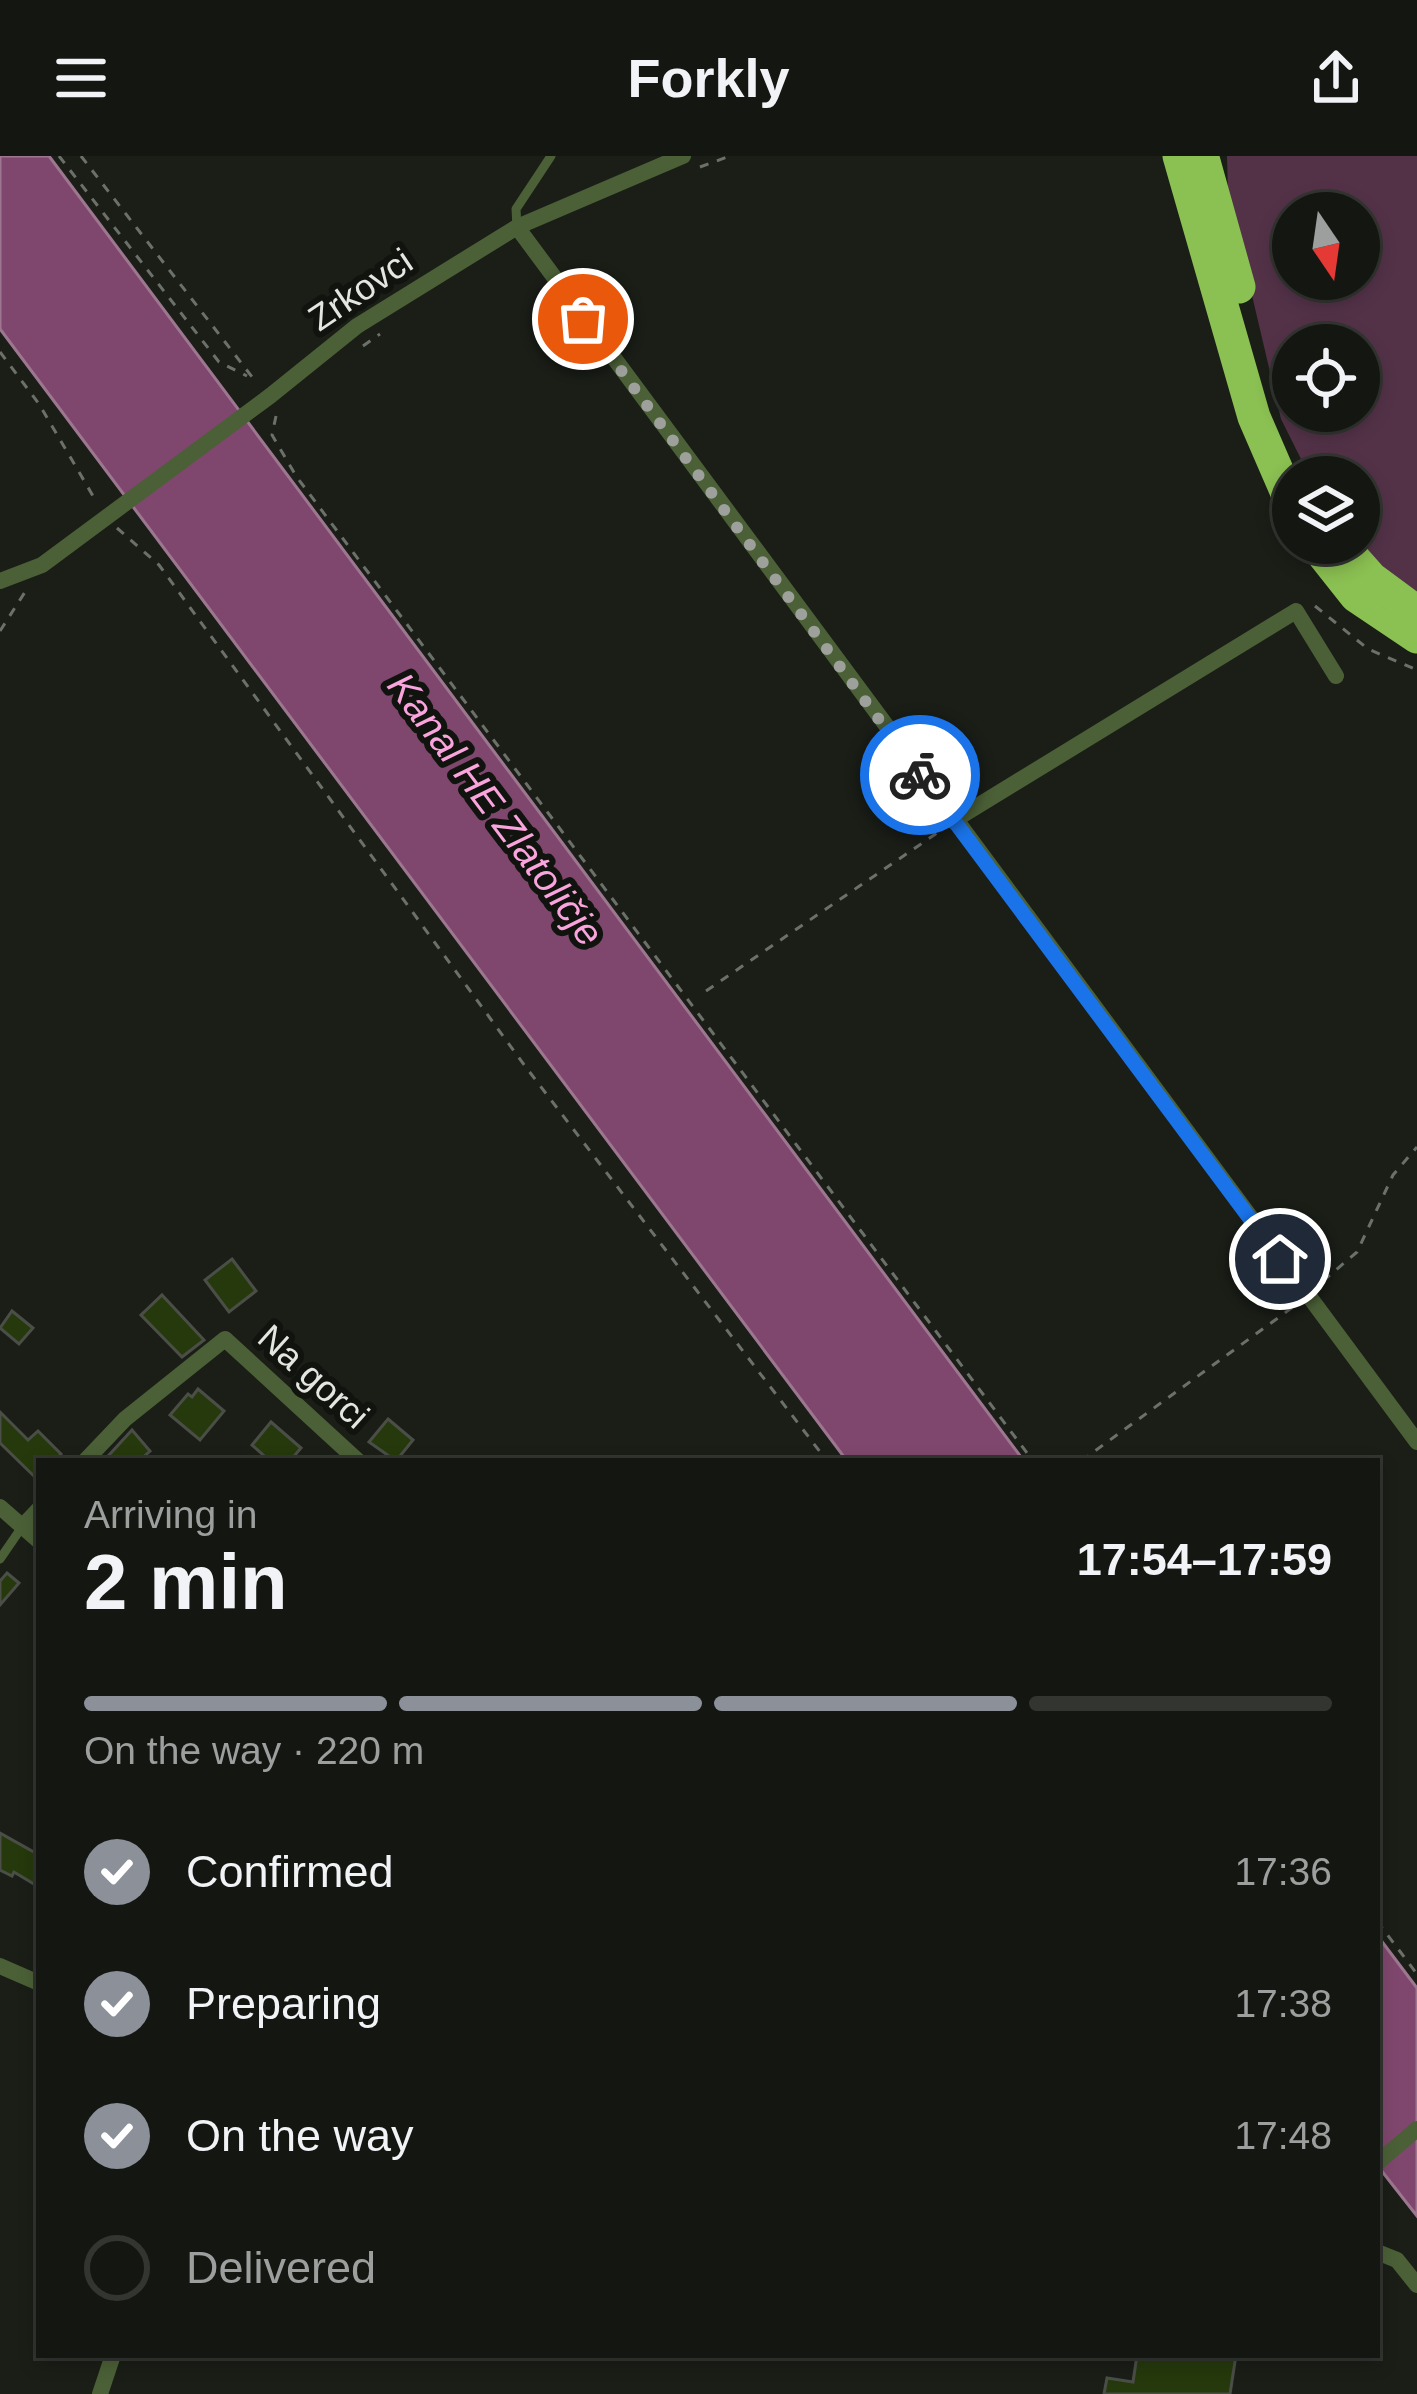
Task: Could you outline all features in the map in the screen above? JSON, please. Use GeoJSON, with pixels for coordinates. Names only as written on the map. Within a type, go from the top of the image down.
{"type":"FeatureCollection","features":[{"type":"Feature","properties":{"kind":"highway"},"geometry":{"type":"LineString","coordinates":[[1179,156],[1254,417],[1272,459]]}},
{"type":"Feature","properties":{"kind":"highway"},"geometry":{"type":"LineString","coordinates":[[1208,164],[1271,410],[1291,456]]}},
{"type":"Feature","properties":{"kind":"highway"},"geometry":{"type":"LineString","coordinates":[[1331,564],[1356,596],[1417,638]]}},
{"type":"Feature","properties":{"kind":"highway"},"geometry":{"type":"LineString","coordinates":[[1359,564],[1417,612]]}},
{"type":"Feature","properties":{"kind":"street","name":"Zrkovci"},"geometry":{"type":"LineString","coordinates":[[0,581],[42,565],[271,396],[357,326],[517,227],[683,156]]}},
{"type":"Feature","properties":{"kind":"street"},"geometry":{"type":"LineString","coordinates":[[517,227],[1417,1442]]}},
{"type":"Feature","properties":{"kind":"street"},"geometry":{"type":"LineString","coordinates":[[953,821],[1297,611],[1336,676]]}},
{"type":"Feature","properties":{"kind":"street","name":"Na gorci"},"geometry":{"type":"LineString","coordinates":[[88,1458],[125,1420],[225,1339],[355,1458]]}},
{"type":"Feature","properties":{"kind":"street"},"geometry":{"type":"LineString","coordinates":[[0,1507],[36,1539]]}},
{"type":"Feature","properties":{"kind":"street"},"geometry":{"type":"LineString","coordinates":[[22,1527],[36,1512]]}},
{"type":"Feature","properties":{"kind":"street"},"geometry":{"type":"LineString","coordinates":[[0,1966],[36,1981]]}},
{"type":"Feature","properties":{"kind":"street"},"geometry":{"type":"LineString","coordinates":[[1380,2160],[1417,2129]]}},
{"type":"Feature","properties":{"kind":"street"},"geometry":{"type":"LineString","coordinates":[[1380,2253],[1397,2260],[1417,2285]]}},
{"type":"Feature","properties":{"kind":"street"},"geometry":{"type":"LineString","coordinates":[[100,2394],[112,2358]]}},
{"type":"Feature","properties":{"kind":"lane"},"geometry":{"type":"LineString","coordinates":[[517,227],[516,209],[551,156]]}},
{"type":"Feature","properties":{"kind":"lane"},"geometry":{"type":"LineString","coordinates":[[0,1559],[22,1527]]}},
{"type":"Feature","properties":{"kind":"path"},"geometry":{"type":"LineString","coordinates":[[59,156],[219,362],[251,377],[81,156]]}},
{"type":"Feature","properties":{"kind":"path"},"geometry":{"type":"LineString","coordinates":[[360,347],[379,334]]}},
{"type":"Feature","properties":{"kind":"path"},"geometry":{"type":"LineString","coordinates":[[0,352],[39,404],[104,518],[159,565],[525,1066],[825,1458]]}},
{"type":"Feature","properties":{"kind":"path"},"geometry":{"type":"LineString","coordinates":[[276,418],[272,435],[296,476],[1031,1458]]}},
{"type":"Feature","properties":{"kind":"path"},"geometry":{"type":"LineString","coordinates":[[0,631],[42,565]]}},
{"type":"Feature","properties":{"kind":"path"},"geometry":{"type":"LineString","coordinates":[[1297,611],[1318,605],[1368,650],[1417,670]]}},
{"type":"Feature","properties":{"kind":"path"},"geometry":{"type":"LineString","coordinates":[[706,991],[953,821]]}},
{"type":"Feature","properties":{"kind":"path"},"geometry":{"type":"LineString","coordinates":[[1085,1458],[1307,1295],[1357,1252],[1393,1174],[1417,1147]]}},
{"type":"Feature","properties":{"kind":"path"},"geometry":{"type":"LineString","coordinates":[[1380,1925],[1417,1975]]}},
{"type":"Feature","properties":{"kind":"shaded area"},"geometry":{"type":"Polygon","coordinates":[[[1227,156],[1417,156],[1417,598],[1376,564],[1380,564],[1380,456],[1300,456],[1288,432],[1380,432],[1380,324],[1272,324],[1272,381],[1228,193],[1227,156]]]}},
{"type":"Feature","properties":{"kind":"water","name":"Kanal HE Zlatoličje"},"geometry":{"type":"Polygon","coordinates":[[[0,156],[49,156],[1022,1458],[845,1458],[0,329],[0,156]]]}},
{"type":"Feature","properties":{"kind":"water"},"geometry":{"type":"Polygon","coordinates":[[[1380,1939],[1417,1988],[1417,2216],[1380,2169],[1380,1939]]]}},
{"type":"Feature","properties":{"kind":"building"},"geometry":{"type":"Polygon","coordinates":[[[232,1259],[256,1291],[229,1312],[205,1280],[232,1259]]]}},
{"type":"Feature","properties":{"kind":"building"},"geometry":{"type":"Polygon","coordinates":[[[162,1295],[204,1340],[182,1357],[141,1315],[162,1295]]]}},
{"type":"Feature","properties":{"kind":"building"},"geometry":{"type":"Polygon","coordinates":[[[12,1311],[33,1328],[19,1344],[0,1328],[12,1311]]]}},
{"type":"Feature","properties":{"kind":"building"},"geometry":{"type":"Polygon","coordinates":[[[198,1389],[224,1411],[200,1440],[170,1415],[198,1389]]]}},
{"type":"Feature","properties":{"kind":"building"},"geometry":{"type":"Polygon","coordinates":[[[0,1412],[28,1440],[38,1431],[61,1454],[36,1458],[36,1478],[0,1443],[0,1412]]]}},
{"type":"Feature","properties":{"kind":"building"},"geometry":{"type":"Polygon","coordinates":[[[388,1419],[413,1440],[398,1458],[369,1442],[388,1419]]]}},
{"type":"Feature","properties":{"kind":"building"},"geometry":{"type":"Polygon","coordinates":[[[271,1422],[301,1448],[293,1458],[267,1458],[252,1445],[271,1422]]]}},
{"type":"Feature","properties":{"kind":"building"},"geometry":{"type":"Polygon","coordinates":[[[132,1430],[150,1451],[142,1458],[109,1455],[132,1430]]]}},
{"type":"Feature","properties":{"kind":"building"},"geometry":{"type":"Polygon","coordinates":[[[7,1573],[19,1583],[0,1605],[0,1581],[7,1573]]]}},
{"type":"Feature","properties":{"kind":"building"},"geometry":{"type":"Polygon","coordinates":[[[0,1833],[36,1853],[36,1885],[14,1872],[12,1876],[0,1870],[0,1833]]]}},
{"type":"Feature","properties":{"kind":"building"},"geometry":{"type":"Polygon","coordinates":[[[1137,2358],[1236,2358],[1230,2394],[1104,2394],[1107,2378],[1133,2382],[1137,2358]]]}},
{"type":"Feature","properties":{"kind":"way so far"},"geometry":{"type":"LineString","coordinates":[[583,319],[920,775]]}},
{"type":"Feature","properties":{"kind":"route"},"geometry":{"type":"LineString","coordinates":[[920,775],[1280,1259]]}}]}
